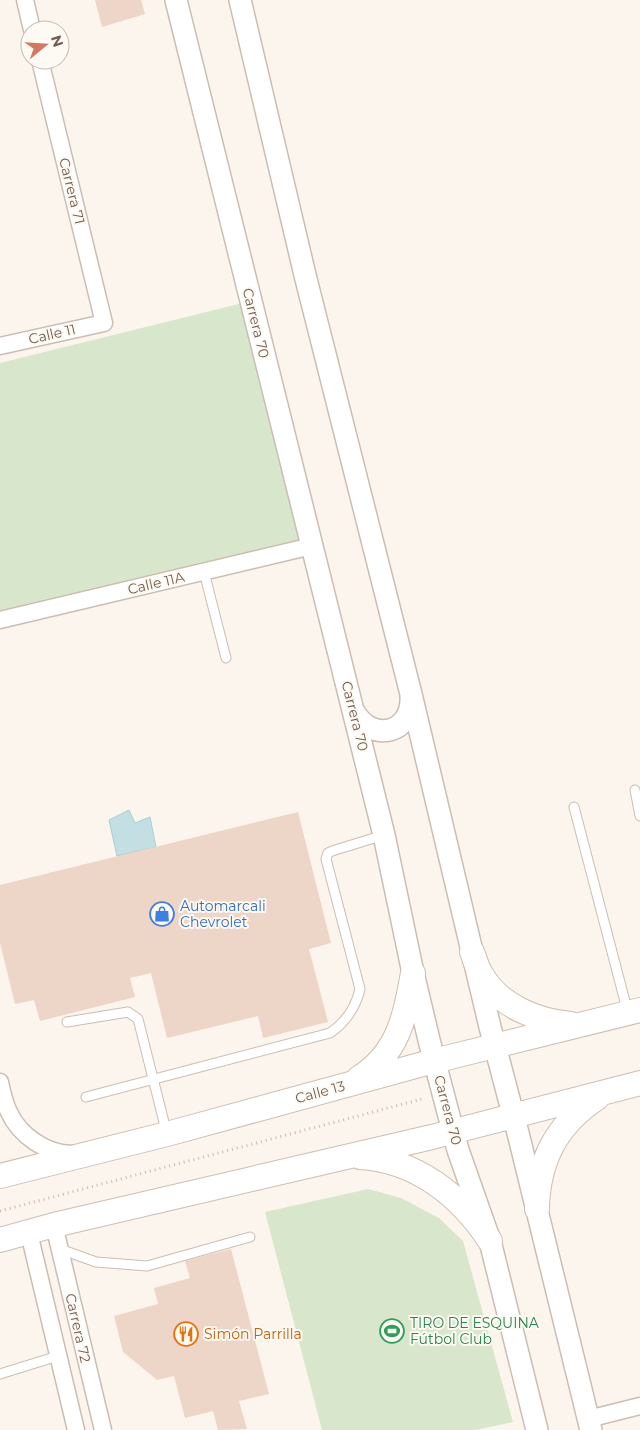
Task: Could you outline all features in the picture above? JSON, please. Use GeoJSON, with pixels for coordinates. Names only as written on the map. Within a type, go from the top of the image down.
{"type":"FeatureCollection","features":[{"type":"Feature","properties":{"kind":"main road"},"geometry":{"type":"LineString","coordinates":[[472,952],[481,975],[496,993],[516,1008],[535,1017],[556,1022],[577,1024],[597,1020]]}},
{"type":"Feature","properties":{"kind":"main road"},"geometry":{"type":"LineString","coordinates":[[349,1084],[375,1066],[395,1040],[407,1008],[413,972]]}},
{"type":"Feature","properties":{"kind":"main road","name":"Calle 13"},"geometry":{"type":"LineString","coordinates":[[0,1176],[168,1134],[434,1061],[634,1011]]}},
{"type":"Feature","properties":{"kind":"main road"},"geometry":{"type":"LineString","coordinates":[[0,1240],[54,1225],[453,1131],[640,1083]]}},
{"type":"Feature","properties":{"kind":"main road"},"geometry":{"type":"LineString","coordinates":[[537,1210],[537,1191],[541,1172],[547,1154],[556,1137],[567,1122],[581,1109],[596,1098],[613,1090]]}},
{"type":"Feature","properties":{"kind":"main road"},"geometry":{"type":"LineString","coordinates":[[344,1156],[387,1162],[408,1168],[428,1178],[463,1205],[478,1222],[490,1241]]}},
{"type":"Feature","properties":{"kind":"street"},"geometry":{"type":"LineString","coordinates":[[25,0],[30,20]]}},
{"type":"Feature","properties":{"kind":"street","name":"Carrera 70"},"geometry":{"type":"LineString","coordinates":[[176,0],[384,835],[434,1061],[453,1131],[490,1241],[537,1430]]}},
{"type":"Feature","properties":{"kind":"street"},"geometry":{"type":"LineString","coordinates":[[240,0],[303,266],[411,694],[495,1047],[589,1424],[640,1406]]}},
{"type":"Feature","properties":{"kind":"street","name":"Carrera 71"},"geometry":{"type":"LineString","coordinates":[[42,70],[104,323]]}},
{"type":"Feature","properties":{"kind":"street","name":"Calle 11"},"geometry":{"type":"LineString","coordinates":[[0,346],[104,323]]}},
{"type":"Feature","properties":{"kind":"street","name":"Calle 11A"},"geometry":{"type":"LineString","coordinates":[[0,620],[312,546]]}},
{"type":"Feature","properties":{"kind":"street"},"geometry":{"type":"LineString","coordinates":[[353,709],[358,720],[367,727],[378,731],[390,730],[400,725],[408,716],[411,694]]}},
{"type":"Feature","properties":{"kind":"street"},"geometry":{"type":"LineString","coordinates":[[0,1082],[9,1112],[19,1129],[34,1141],[50,1150],[69,1154],[88,1153]]}},
{"type":"Feature","properties":{"kind":"street","name":"Carrera 72"},"geometry":{"type":"LineString","coordinates":[[54,1225],[101,1422]]}},
{"type":"Feature","properties":{"kind":"street","name":"Carrera 72"},"geometry":{"type":"LineString","coordinates":[[28,1233],[75,1425]]}},
{"type":"Feature","properties":{"kind":"street"},"geometry":{"type":"LineString","coordinates":[[75,1425],[101,1422]]}},
{"type":"Feature","properties":{"kind":"lane"},"geometry":{"type":"LineString","coordinates":[[204,572],[226,658]]}},
{"type":"Feature","properties":{"kind":"lane"},"geometry":{"type":"LineString","coordinates":[[635,790],[640,816]]}},
{"type":"Feature","properties":{"kind":"lane"},"geometry":{"type":"LineString","coordinates":[[574,807],[634,1011]]}},
{"type":"Feature","properties":{"kind":"lane"},"geometry":{"type":"LineString","coordinates":[[86,1097],[330,1033],[338,1028],[354,1007],[360,989],[326,859],[328,853],[332,851],[384,835]]}},
{"type":"Feature","properties":{"kind":"lane"},"geometry":{"type":"LineString","coordinates":[[67,1022],[128,1012],[138,1018],[168,1134]]}},
{"type":"Feature","properties":{"kind":"lane"},"geometry":{"type":"LineString","coordinates":[[59,1249],[96,1262],[147,1266],[250,1237]]}},
{"type":"Feature","properties":{"kind":"lane"},"geometry":{"type":"LineString","coordinates":[[0,1374],[58,1356]]}},
{"type":"Feature","properties":{"kind":"path"},"geometry":{"type":"LineString","coordinates":[[0,1211],[422,1099]]}},
{"type":"Feature","properties":{"kind":"green space"},"geometry":{"type":"Polygon","coordinates":[[[251,301],[312,546],[0,620],[0,363],[251,301]]]}},
{"type":"Feature","properties":{"kind":"green space","name":"TIRO DE ESQUINA Fútbol Club"},"geometry":{"type":"Polygon","coordinates":[[[368,1189],[401,1198],[439,1218],[463,1241],[513,1422],[475,1430],[322,1430],[265,1212],[368,1189]]]}},
{"type":"Feature","properties":{"kind":"water"},"geometry":{"type":"Polygon","coordinates":[[[129,810],[135,823],[150,817],[156,847],[117,856],[109,820],[129,810]]]}},
{"type":"Feature","properties":{"kind":"building"},"geometry":{"type":"Polygon","coordinates":[[[95,0],[141,0],[145,14],[102,27],[95,0]]]}},
{"type":"Feature","properties":{"kind":"building","name":"Automarcali Chevrolet"},"geometry":{"type":"Polygon","coordinates":[[[298,812],[331,943],[309,949],[328,1022],[263,1038],[258,1016],[167,1038],[151,973],[130,978],[135,997],[40,1021],[34,1000],[15,1004],[0,943],[0,885],[298,812]]]}},
{"type":"Feature","properties":{"kind":"building","name":"Simón Parrilla"},"geometry":{"type":"Polygon","coordinates":[[[231,1249],[269,1394],[239,1401],[247,1429],[218,1430],[213,1411],[185,1418],[174,1376],[157,1380],[123,1352],[114,1316],[158,1304],[154,1288],[190,1278],[185,1261],[231,1249]]]}},
{"type":"Feature","properties":{"kind":"place","name":"Automarcali Chevrolet"},"geometry":{"type":"Point","coordinates":[162,914]}},
{"type":"Feature","properties":{"kind":"place","name":"TIRO DE ESQUINA Fútbol Club"},"geometry":{"type":"Point","coordinates":[392,1331]}},
{"type":"Feature","properties":{"kind":"place","name":"Simón Parrilla"},"geometry":{"type":"Point","coordinates":[186,1334]}}]}
